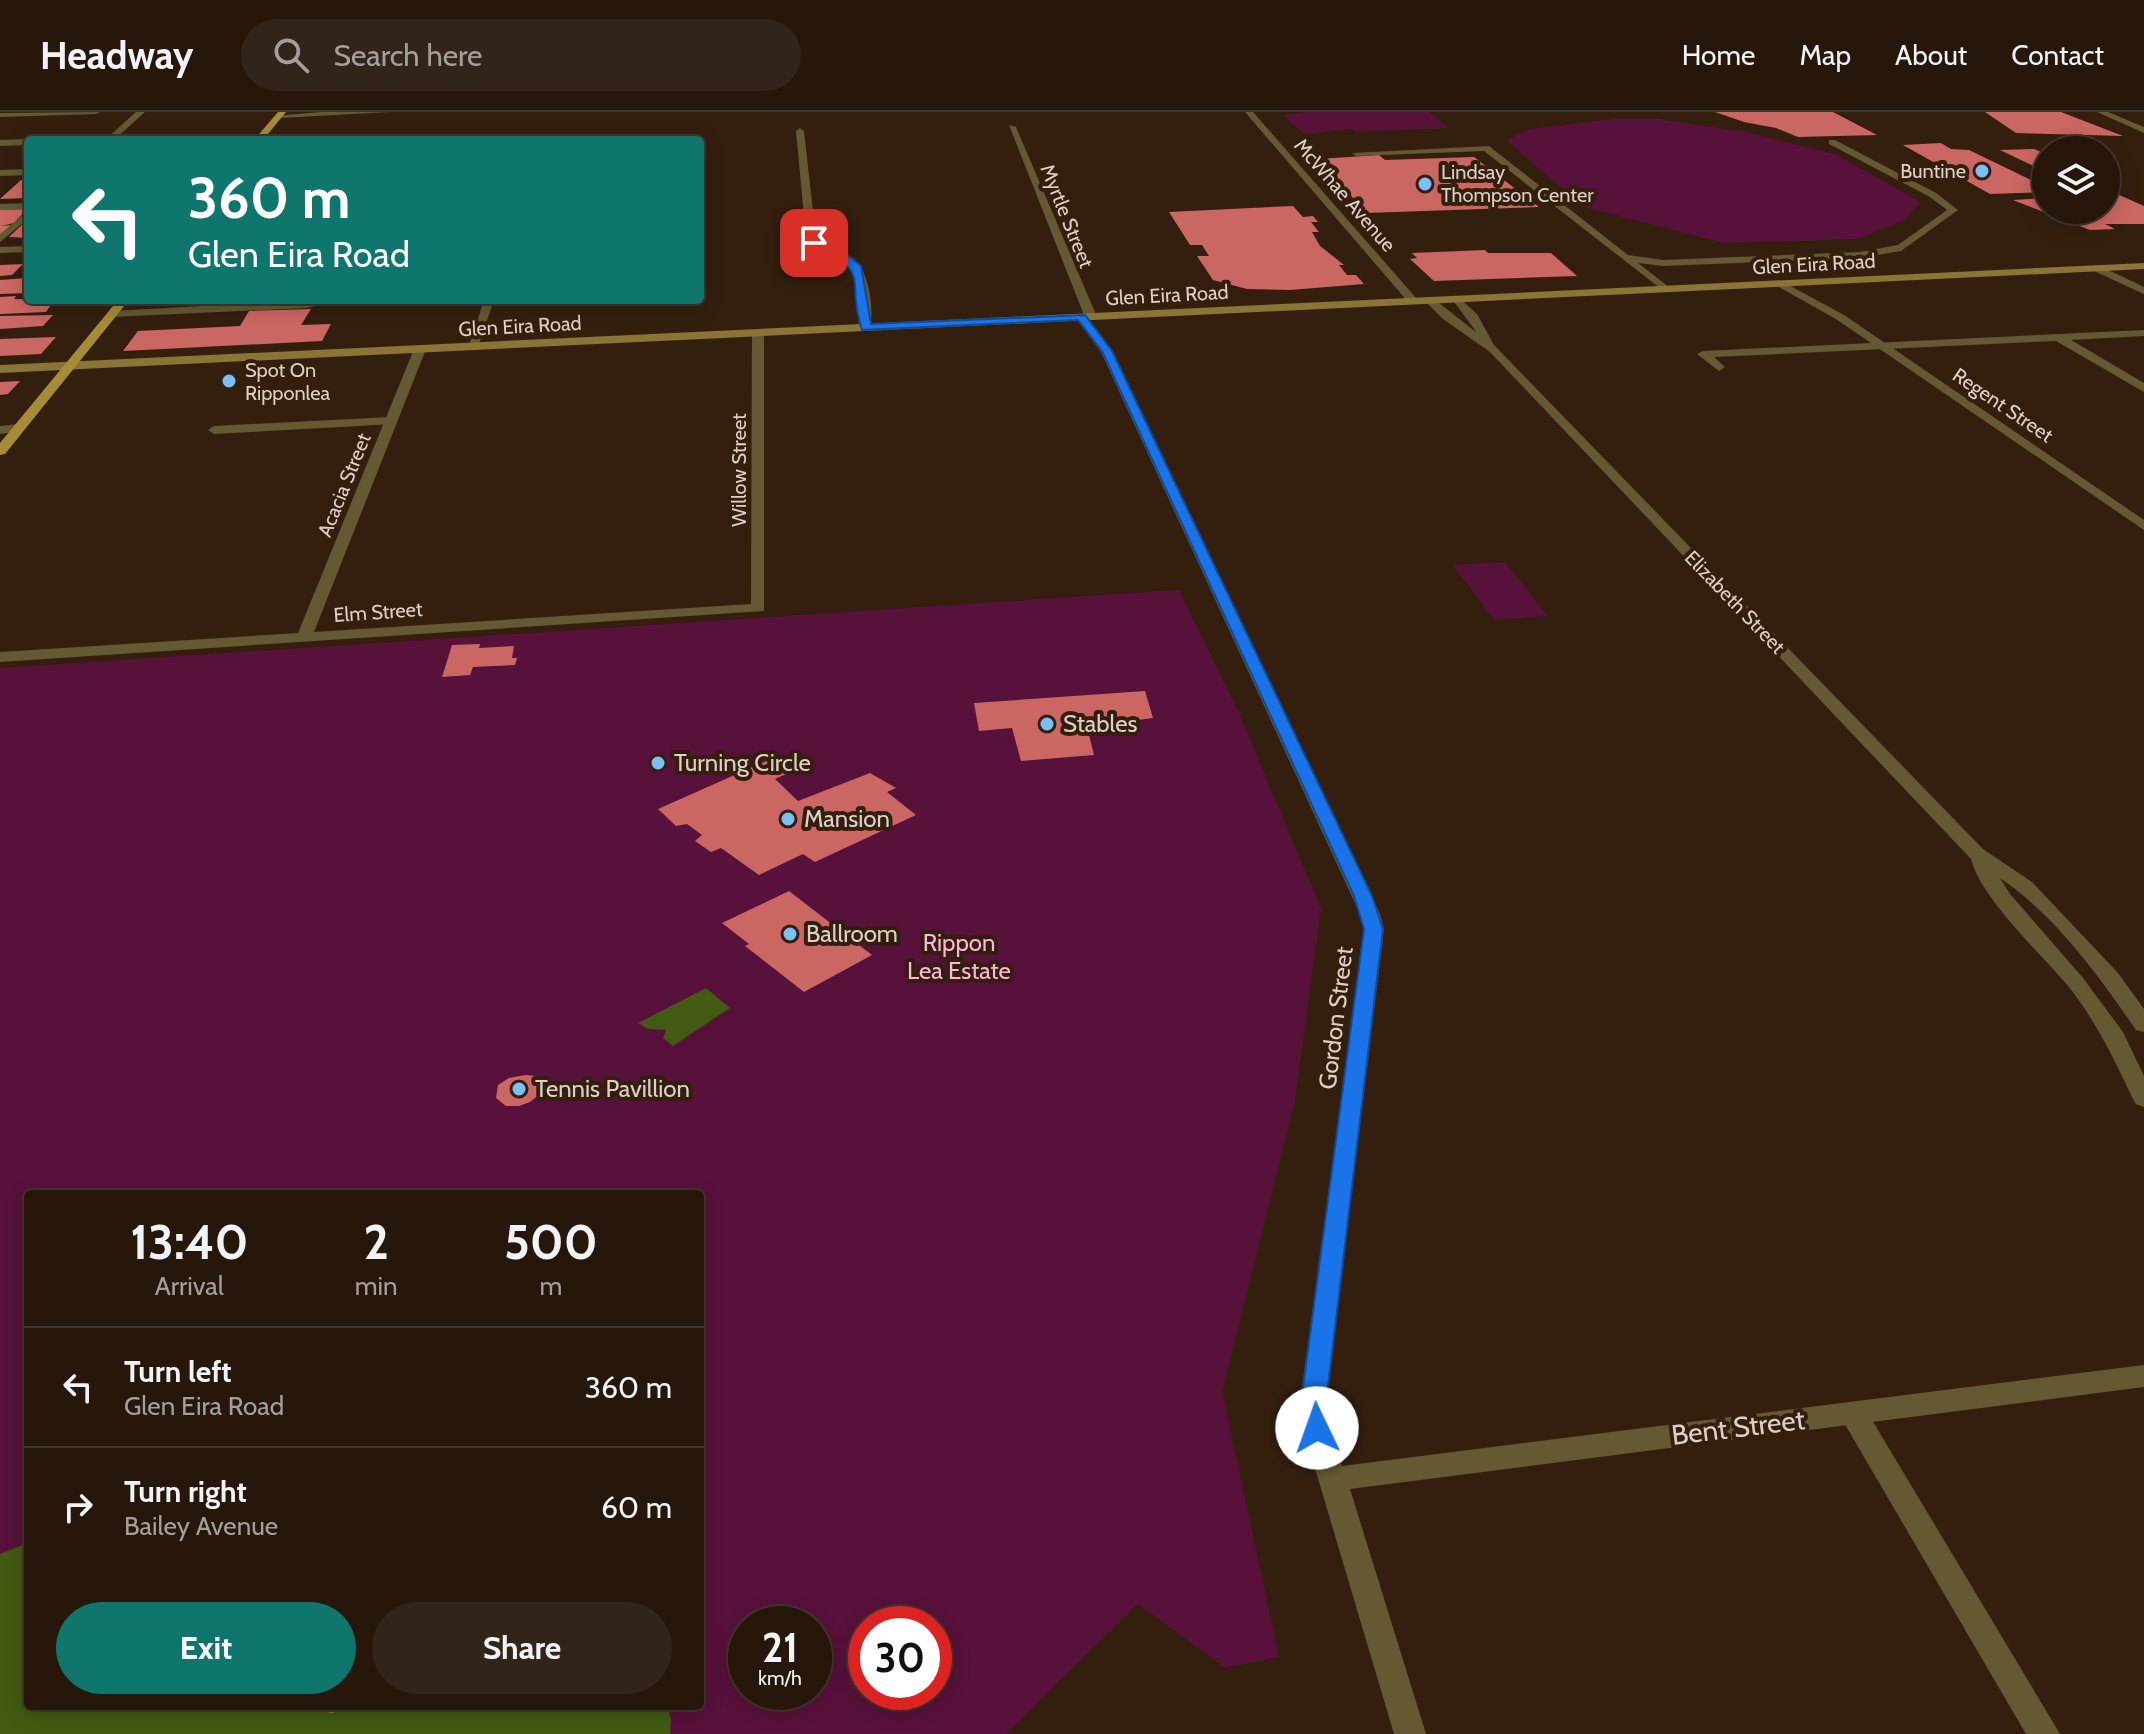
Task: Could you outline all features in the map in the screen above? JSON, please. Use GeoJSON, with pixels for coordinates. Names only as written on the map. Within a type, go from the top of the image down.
{"type":"FeatureCollection","features":[{"type":"Feature","properties":{"kind":"main road"},"geometry":{"type":"LineString","coordinates":[[261,136],[280,114]]}},
{"type":"Feature","properties":{"kind":"main road","name":"Glen Eira Road"},"geometry":{"type":"LineString","coordinates":[[0,369],[2144,266]]}},
{"type":"Feature","properties":{"kind":"main road"},"geometry":{"type":"LineString","coordinates":[[0,451],[121,304]]}},
{"type":"Feature","properties":{"kind":"street"},"geometry":{"type":"LineString","coordinates":[[0,115],[96,112]]}},
{"type":"Feature","properties":{"kind":"street"},"geometry":{"type":"LineString","coordinates":[[114,136],[141,112]]}},
{"type":"Feature","properties":{"kind":"street"},"geometry":{"type":"LineString","coordinates":[[280,114],[386,112]]}},
{"type":"Feature","properties":{"kind":"street","name":"McWhae Avenue"},"geometry":{"type":"LineString","coordinates":[[1249,112],[1413,301]]}},
{"type":"Feature","properties":{"kind":"street"},"geometry":{"type":"LineString","coordinates":[[2101,112],[2144,130]]}},
{"type":"Feature","properties":{"kind":"street","name":"Myrtle Street"},"geometry":{"type":"LineString","coordinates":[[1012,127],[1091,317]]}},
{"type":"Feature","properties":{"kind":"street"},"geometry":{"type":"LineString","coordinates":[[800,131],[811,238],[821,248],[854,263],[858,268],[866,327]]}},
{"type":"Feature","properties":{"kind":"street"},"geometry":{"type":"LineString","coordinates":[[0,143],[24,142]]}},
{"type":"Feature","properties":{"kind":"street"},"geometry":{"type":"LineString","coordinates":[[1627,258],[1663,263],[1860,255],[1901,248],[1953,210],[1933,195],[1832,142]]}},
{"type":"Feature","properties":{"kind":"street"},"geometry":{"type":"LineString","coordinates":[[1356,153],[1486,148],[1665,289]]}},
{"type":"Feature","properties":{"kind":"street"},"geometry":{"type":"LineString","coordinates":[[0,173],[24,172]]}},
{"type":"Feature","properties":{"kind":"street"},"geometry":{"type":"LineString","coordinates":[[0,207],[24,206]]}},
{"type":"Feature","properties":{"kind":"street"},"geometry":{"type":"LineString","coordinates":[[0,239],[24,218]]}},
{"type":"Feature","properties":{"kind":"street"},"geometry":{"type":"LineString","coordinates":[[0,250],[24,249]]}},
{"type":"Feature","properties":{"kind":"street"},"geometry":{"type":"LineString","coordinates":[[2118,268],[2144,281]]}},
{"type":"Feature","properties":{"kind":"street"},"geometry":{"type":"LineString","coordinates":[[2098,269],[2144,291]]}},
{"type":"Feature","properties":{"kind":"street","name":"Regent Street"},"geometry":{"type":"LineString","coordinates":[[1798,283],[1840,317]]}},
{"type":"Feature","properties":{"kind":"street","name":"Regent Street"},"geometry":{"type":"LineString","coordinates":[[1781,284],[1840,317],[2144,526]]}},
{"type":"Feature","properties":{"kind":"street","name":"Elizabeth Street"},"geometry":{"type":"LineString","coordinates":[[1457,299],[1473,316],[1494,350]]}},
{"type":"Feature","properties":{"kind":"street","name":"Elizabeth Street"},"geometry":{"type":"LineString","coordinates":[[1430,301],[1494,350],[1976,853],[2025,886],[2111,978],[2144,1025]]}},
{"type":"Feature","properties":{"kind":"street"},"geometry":{"type":"LineString","coordinates":[[112,314],[308,304]]}},
{"type":"Feature","properties":{"kind":"street"},"geometry":{"type":"LineString","coordinates":[[472,347],[488,304]]}},
{"type":"Feature","properties":{"kind":"street","name":"Gordon Street"},"geometry":{"type":"LineString","coordinates":[[1091,317],[1106,331],[1107,351]]}},
{"type":"Feature","properties":{"kind":"street","name":"Gordon Street"},"geometry":{"type":"LineString","coordinates":[[1091,317],[1357,882],[1374,929],[1314,1395],[1317,1428],[1410,1734]]}},
{"type":"Feature","properties":{"kind":"street","name":"Willow Street"},"geometry":{"type":"LineString","coordinates":[[758,333],[759,608]]}},
{"type":"Feature","properties":{"kind":"street"},"geometry":{"type":"LineString","coordinates":[[1719,367],[1703,354],[2144,333]]}},
{"type":"Feature","properties":{"kind":"street"},"geometry":{"type":"LineString","coordinates":[[2058,337],[2144,388]]}},
{"type":"Feature","properties":{"kind":"street","name":"Acacia Street"},"geometry":{"type":"LineString","coordinates":[[304,637],[420,349]]}},
{"type":"Feature","properties":{"kind":"street"},"geometry":{"type":"LineString","coordinates":[[214,430],[391,421]]}},
{"type":"Feature","properties":{"kind":"street"},"geometry":{"type":"LineString","coordinates":[[0,430],[19,428]]}},
{"type":"Feature","properties":{"kind":"street","name":"Elm Street"},"geometry":{"type":"LineString","coordinates":[[0,657],[759,608]]}},
{"type":"Feature","properties":{"kind":"street","name":"Elizabeth Street"},"geometry":{"type":"LineString","coordinates":[[1976,853],[2002,897],[2076,983],[2112,1032],[2144,1099]]}},
{"type":"Feature","properties":{"kind":"street","name":"Bent Street"},"geometry":{"type":"LineString","coordinates":[[1332,1479],[2144,1376]]}},
{"type":"Feature","properties":{"kind":"street"},"geometry":{"type":"LineString","coordinates":[[1853,1413],[2044,1734]]}},
{"type":"Feature","properties":{"kind":"green space"},"geometry":{"type":"Polygon","coordinates":[[[1306,112],[1430,112],[1448,128],[1355,132],[1353,129],[1304,134],[1283,115],[1306,112]]]}},
{"type":"Feature","properties":{"kind":"green space"},"geometry":{"type":"Polygon","coordinates":[[[1615,119],[1660,119],[1746,132],[1835,154],[1920,202],[1904,220],[1857,239],[1724,243],[1584,207],[1506,140],[1529,129],[1615,119]]]}},
{"type":"Feature","properties":{"kind":"green space"},"geometry":{"type":"Polygon","coordinates":[[[1505,562],[1548,616],[1494,620],[1453,565],[1505,562]]]}},
{"type":"Feature","properties":{"kind":"green space","name":"Rippon Lea Estate"},"geometry":{"type":"Polygon","coordinates":[[[1179,590],[1239,713],[1321,909],[1295,1099],[1222,1391],[1279,1657],[1225,1668],[1138,1604],[1006,1734],[0,1734],[0,668],[1179,590]]]}},
{"type":"Feature","properties":{"kind":"shaded area"},"geometry":{"type":"Polygon","coordinates":[[[706,988],[730,1008],[673,1046],[663,1038],[666,1030],[648,1029],[638,1023],[706,988]]]}},
{"type":"Feature","properties":{"kind":"shaded area"},"geometry":{"type":"Polygon","coordinates":[[[24,1545],[24,1710],[668,1710],[670,1734],[0,1734],[0,1554],[24,1545]]]}},
{"type":"Feature","properties":{"kind":"building"},"geometry":{"type":"Polygon","coordinates":[[[1715,112],[1833,112],[1877,135],[1798,137],[1715,112]]]}},
{"type":"Feature","properties":{"kind":"building"},"geometry":{"type":"Polygon","coordinates":[[[1985,112],[2061,112],[2123,136],[2016,133],[1985,112]]]}},
{"type":"Feature","properties":{"kind":"building","name":"Buntine"},"geometry":{"type":"Polygon","coordinates":[[[1941,143],[1951,149],[1969,150],[2032,180],[2032,192],[1990,194],[1903,145],[1941,143]]]}},
{"type":"Feature","properties":{"kind":"building"},"geometry":{"type":"Polygon","coordinates":[[[2032,149],[2032,165],[2000,150],[2032,149]]]}},
{"type":"Feature","properties":{"kind":"building","name":"Lindsay Thompson Center"},"geometry":{"type":"Polygon","coordinates":[[[1379,155],[1385,160],[1474,157],[1539,207],[1366,213],[1319,159],[1379,155]]]}},
{"type":"Feature","properties":{"kind":"building"},"geometry":{"type":"Polygon","coordinates":[[[21,180],[24,180],[24,198],[0,199],[21,180]]]}},
{"type":"Feature","properties":{"kind":"building"},"geometry":{"type":"Polygon","coordinates":[[[2120,195],[2144,206],[2144,224],[2120,224],[2120,195]]]}},
{"type":"Feature","properties":{"kind":"building"},"geometry":{"type":"Polygon","coordinates":[[[2032,199],[2032,207],[2013,200],[2032,199]]]}},
{"type":"Feature","properties":{"kind":"building"},"geometry":{"type":"Polygon","coordinates":[[[1293,206],[1303,217],[1313,216],[1318,222],[1311,222],[1319,232],[1312,232],[1320,246],[1344,265],[1339,265],[1347,275],[1356,275],[1364,284],[1290,290],[1247,289],[1213,280],[1197,256],[1209,256],[1202,245],[1190,245],[1169,212],[1293,206]]]}},
{"type":"Feature","properties":{"kind":"building"},"geometry":{"type":"Polygon","coordinates":[[[24,209],[14,223],[1,226],[12,225],[0,237],[0,210],[24,209]]]}},
{"type":"Feature","properties":{"kind":"building"},"geometry":{"type":"Polygon","coordinates":[[[24,223],[24,238],[9,237],[24,223]]]}},
{"type":"Feature","properties":{"kind":"building"},"geometry":{"type":"Polygon","coordinates":[[[2075,224],[2105,224],[2115,229],[2090,230],[2075,224]]]}},
{"type":"Feature","properties":{"kind":"building"},"geometry":{"type":"Polygon","coordinates":[[[1485,250],[1488,253],[1551,253],[1577,276],[1434,281],[1410,259],[1417,258],[1412,253],[1485,250]]]}},
{"type":"Feature","properties":{"kind":"building"},"geometry":{"type":"Polygon","coordinates":[[[23,264],[12,275],[0,276],[0,265],[23,264]]]}},
{"type":"Feature","properties":{"kind":"building"},"geometry":{"type":"Polygon","coordinates":[[[24,278],[24,293],[0,294],[0,280],[24,278]]]}},
{"type":"Feature","properties":{"kind":"building"},"geometry":{"type":"Polygon","coordinates":[[[16,296],[14,299],[24,299],[24,304],[51,304],[46,312],[0,314],[0,297],[16,296]]]}},
{"type":"Feature","properties":{"kind":"building"},"geometry":{"type":"Polygon","coordinates":[[[311,309],[301,325],[331,324],[322,341],[123,351],[138,331],[240,326],[249,311],[311,309]]]}},
{"type":"Feature","properties":{"kind":"building"},"geometry":{"type":"Polygon","coordinates":[[[53,315],[43,326],[0,329],[0,316],[53,315]]]}},
{"type":"Feature","properties":{"kind":"building"},"geometry":{"type":"Polygon","coordinates":[[[56,337],[41,354],[0,356],[0,339],[56,337]]]}},
{"type":"Feature","properties":{"kind":"building"},"geometry":{"type":"Polygon","coordinates":[[[20,381],[8,394],[0,395],[0,382],[20,381]]]}},
{"type":"Feature","properties":{"kind":"building"},"geometry":{"type":"Polygon","coordinates":[[[480,644],[479,648],[514,646],[512,658],[517,658],[515,665],[473,667],[470,675],[442,677],[452,645],[480,644]]]}},
{"type":"Feature","properties":{"kind":"building","name":"Stables"},"geometry":{"type":"Polygon","coordinates":[[[1145,691],[1153,718],[1087,727],[1094,755],[1021,761],[1012,728],[979,731],[974,703],[1145,691]]]}},
{"type":"Feature","properties":{"kind":"building","name":"Mansion"},"geometry":{"type":"Polygon","coordinates":[[[773,758],[793,771],[775,779],[798,801],[870,773],[896,788],[887,792],[916,815],[815,862],[803,854],[759,875],[721,848],[711,852],[695,841],[702,835],[687,824],[676,826],[658,809],[773,758]]]}},
{"type":"Feature","properties":{"kind":"building","name":"Ballroom"},"geometry":{"type":"Polygon","coordinates":[[[789,891],[872,955],[804,992],[745,946],[749,944],[722,923],[789,891]]]}},
{"type":"Feature","properties":{"kind":"building","name":"Tennis Pavillion"},"geometry":{"type":"Polygon","coordinates":[[[536,1076],[543,1086],[540,1094],[530,1102],[506,1106],[496,1098],[498,1085],[509,1078],[536,1076]]]}},
{"type":"Feature","properties":{"kind":"place","name":"Buntine"},"geometry":{"type":"Point","coordinates":[1982,171]}},
{"type":"Feature","properties":{"kind":"place","name":"Lindsay Thompson Center"},"geometry":{"type":"Point","coordinates":[1425,184]}},
{"type":"Feature","properties":{"kind":"place","name":"Spot On Ripponlea"},"geometry":{"type":"Point","coordinates":[229,381]}},
{"type":"Feature","properties":{"kind":"place","name":"Stables"},"geometry":{"type":"Point","coordinates":[1047,724]}},
{"type":"Feature","properties":{"kind":"place","name":"Turning Circle"},"geometry":{"type":"Point","coordinates":[658,763]}},
{"type":"Feature","properties":{"kind":"place","name":"Mansion"},"geometry":{"type":"Point","coordinates":[788,819]}},
{"type":"Feature","properties":{"kind":"place","name":"Ballroom"},"geometry":{"type":"Point","coordinates":[790,934]}},
{"type":"Feature","properties":{"kind":"place","name":"Tennis Pavillion"},"geometry":{"type":"Point","coordinates":[519,1089]}},
{"type":"Feature","properties":{"kind":"route"},"geometry":{"type":"LineString","coordinates":[[814,243],[858,268],[866,327],[1081,317],[1107,351],[1363,896],[1374,929],[1314,1395],[1317,1428]]}}]}
